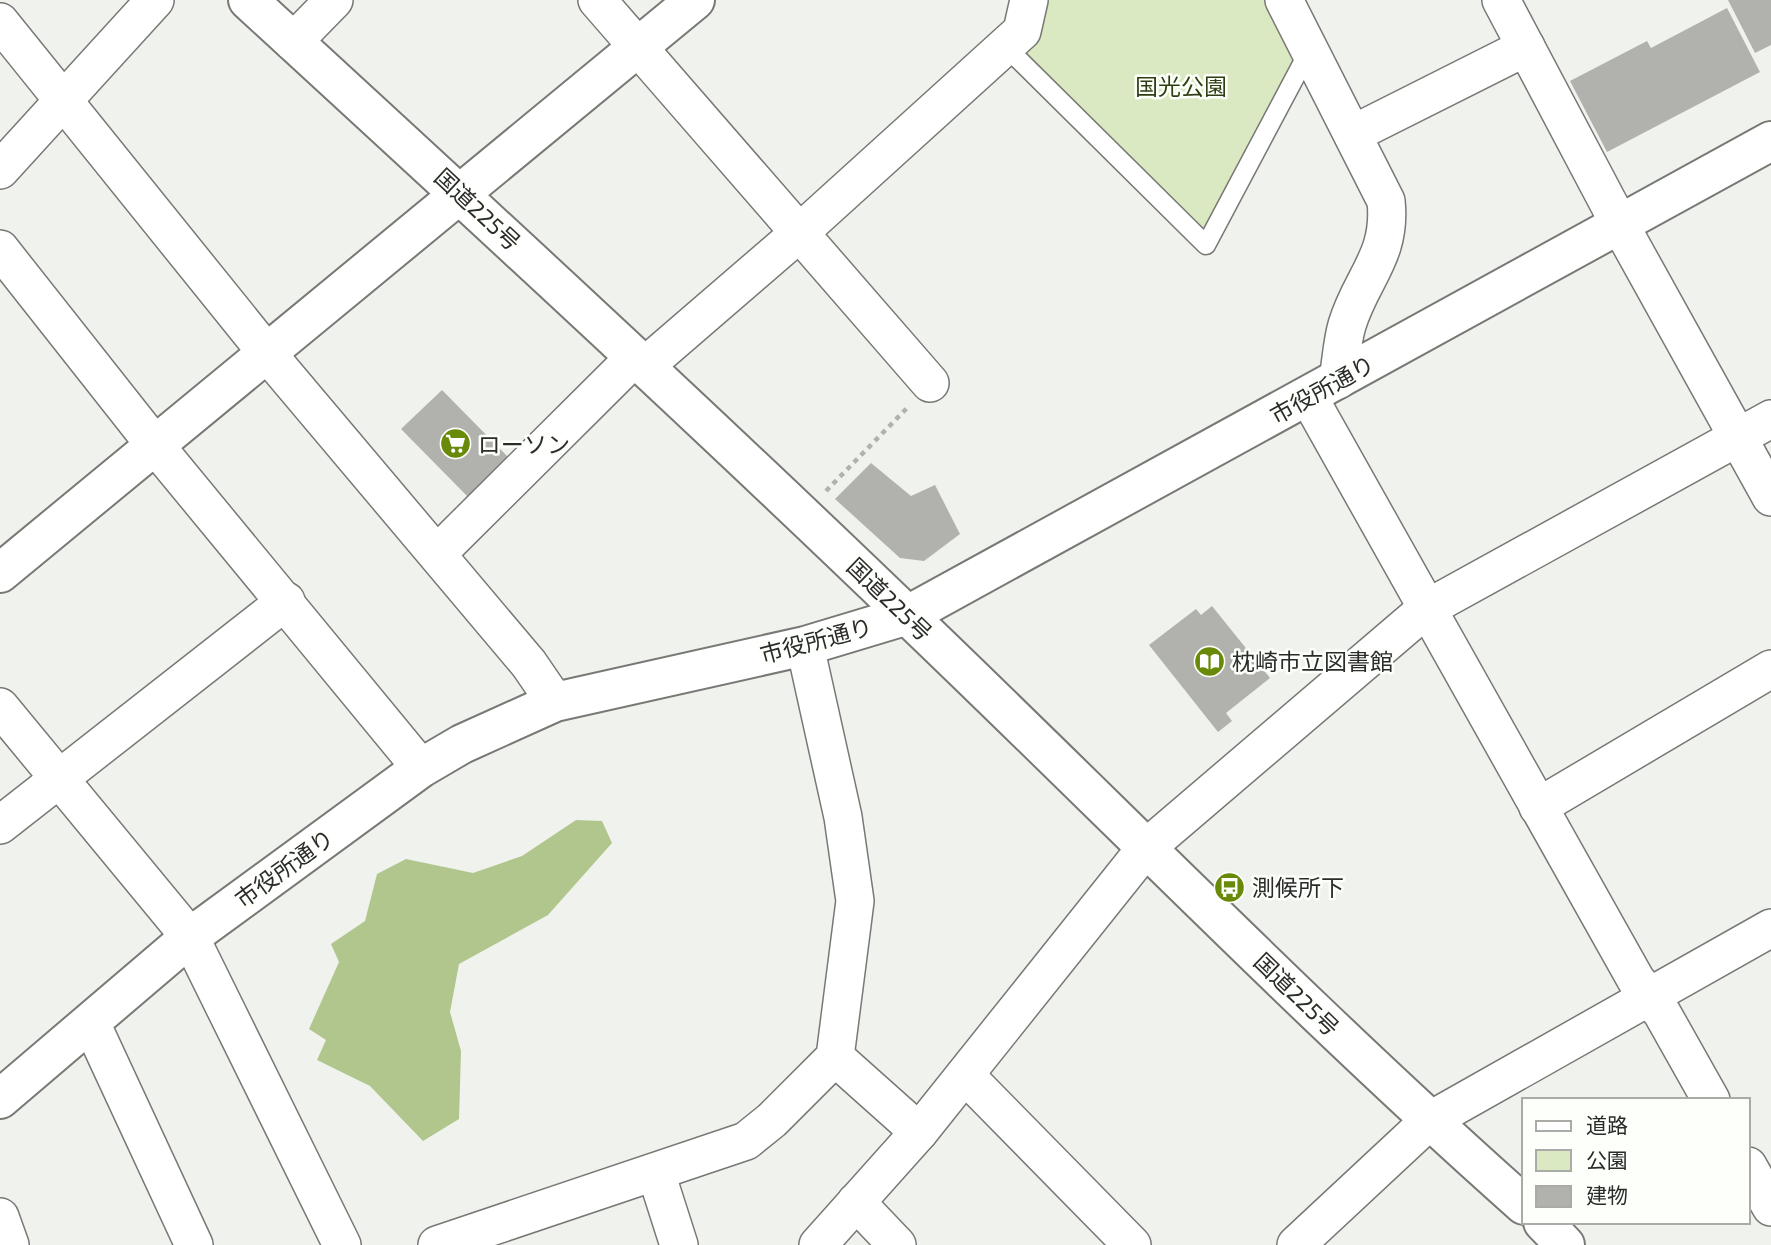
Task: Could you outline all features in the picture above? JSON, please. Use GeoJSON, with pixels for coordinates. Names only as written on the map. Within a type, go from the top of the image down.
{"type":"FeatureCollection","features":[{"type":"Feature","properties":{"kind":"main road","name":"国道225号"},"geometry":{"type":"LineString","coordinates":[[248,0],[461,192],[803,515],[1145,849],[1429,1121],[1522,1203]]}},
{"type":"Feature","properties":{"kind":"main road"},"geometry":{"type":"LineString","coordinates":[[0,573],[695,0]]}},
{"type":"Feature","properties":{"kind":"main road","name":"市役所通り"},"geometry":{"type":"LineString","coordinates":[[0,1099],[190,937],[421,768],[462,744],[555,702],[804,646],[908,615],[1771,141]]}},
{"type":"Feature","properties":{"kind":"main road"},"geometry":{"type":"LineString","coordinates":[[1544,1224],[1564,1245]]}},
{"type":"Feature","properties":{"kind":"street"},"geometry":{"type":"LineString","coordinates":[[0,170],[155,0]]}},
{"type":"Feature","properties":{"kind":"street"},"geometry":{"type":"LineString","coordinates":[[293,41],[334,0]]}},
{"type":"Feature","properties":{"kind":"street"},"geometry":{"type":"LineString","coordinates":[[597,0],[930,383]]}},
{"type":"Feature","properties":{"kind":"street"},"geometry":{"type":"LineString","coordinates":[[437,554],[640,362],[798,234],[1006,47],[1023,31],[1029,0]]}},
{"type":"Feature","properties":{"kind":"street"},"geometry":{"type":"LineString","coordinates":[[1284,0],[1387,201],[1388,222],[1377,264],[1347,324],[1323,388],[1426,609],[1636,980],[1662,1013],[1710,1098]]}},
{"type":"Feature","properties":{"kind":"street"},"geometry":{"type":"LineString","coordinates":[[1501,0],[1620,225],[1771,497]]}},
{"type":"Feature","properties":{"kind":"street"},"geometry":{"type":"LineString","coordinates":[[0,22],[266,352],[529,664],[555,702]]}},
{"type":"Feature","properties":{"kind":"street"},"geometry":{"type":"LineString","coordinates":[[1353,135],[1526,47]]}},
{"type":"Feature","properties":{"kind":"street"},"geometry":{"type":"LineString","coordinates":[[0,250],[154,444],[421,768]]}},
{"type":"Feature","properties":{"kind":"street"},"geometry":{"type":"LineString","coordinates":[[818,1245],[919,1132],[1145,849],[1426,609],[1771,419]]}},
{"type":"Feature","properties":{"kind":"street"},"geometry":{"type":"LineString","coordinates":[[0,825],[286,601]]}},
{"type":"Feature","properties":{"kind":"street"},"geometry":{"type":"LineString","coordinates":[[437,1245],[746,1141],[772,1120],[835,1057],[855,901],[844,817],[804,646]]}},
{"type":"Feature","properties":{"kind":"street"},"geometry":{"type":"LineString","coordinates":[[1538,807],[1771,669]]}},
{"type":"Feature","properties":{"kind":"street"},"geometry":{"type":"LineString","coordinates":[[0,707],[190,937],[342,1245]]}},
{"type":"Feature","properties":{"kind":"street"},"geometry":{"type":"LineString","coordinates":[[1309,1240],[1429,1121],[1771,928]]}},
{"type":"Feature","properties":{"kind":"street"},"geometry":{"type":"LineString","coordinates":[[91,1023],[194,1245]]}},
{"type":"Feature","properties":{"kind":"street"},"geometry":{"type":"LineString","coordinates":[[835,1057],[919,1132]]}},
{"type":"Feature","properties":{"kind":"street"},"geometry":{"type":"LineString","coordinates":[[965,1075],[1132,1245]]}},
{"type":"Feature","properties":{"kind":"street"},"geometry":{"type":"LineString","coordinates":[[1750,1170],[1771,1207]]}},
{"type":"Feature","properties":{"kind":"street"},"geometry":{"type":"LineString","coordinates":[[656,1173],[679,1245]]}},
{"type":"Feature","properties":{"kind":"street"},"geometry":{"type":"LineString","coordinates":[[856,1202],[897,1245]]}},
{"type":"Feature","properties":{"kind":"street"},"geometry":{"type":"LineString","coordinates":[[0,1217],[10,1245]]}},
{"type":"Feature","properties":{"kind":"lane"},"geometry":{"type":"LineString","coordinates":[[1006,47],[1206,244],[1310,49]]}},
{"type":"Feature","properties":{"kind":"path"},"geometry":{"type":"LineString","coordinates":[[803,515],[930,383]]}},
{"type":"Feature","properties":{"kind":"green space","name":"国光公園"},"geometry":{"type":"Polygon","coordinates":[[[1048,0],[1272,0],[1293,61],[1204,229],[1024,53],[1038,34],[1048,0]]]}},
{"type":"Feature","properties":{"kind":"green space"},"geometry":{"type":"Polygon","coordinates":[[[576,820],[602,821],[612,843],[548,915],[459,964],[450,1012],[461,1051],[459,1119],[423,1141],[370,1086],[317,1060],[326,1040],[309,1029],[339,962],[331,944],[365,921],[377,874],[406,859],[473,873],[522,856],[576,820]]]}},
{"type":"Feature","properties":{"kind":"building"},"geometry":{"type":"Polygon","coordinates":[[[1728,0],[1771,0],[1771,45],[1755,53],[1728,0]]]}},
{"type":"Feature","properties":{"kind":"building"},"geometry":{"type":"Polygon","coordinates":[[[1727,8],[1760,72],[1607,152],[1570,81],[1647,41],[1651,48],[1727,8]]]}},
{"type":"Feature","properties":{"kind":"building","name":"ローソン"},"geometry":{"type":"Polygon","coordinates":[[[442,390],[510,459],[469,498],[401,429],[442,390]]]}},
{"type":"Feature","properties":{"kind":"building"},"geometry":{"type":"Polygon","coordinates":[[[871,463],[911,496],[935,485],[960,534],[924,561],[900,558],[835,499],[871,463]]]}},
{"type":"Feature","properties":{"kind":"building","name":"枕崎市立図書館"},"geometry":{"type":"Polygon","coordinates":[[[1212,606],[1270,678],[1226,713],[1232,721],[1218,732],[1149,645],[1196,609],[1201,615],[1212,606]]]}},
{"type":"Feature","properties":{"kind":"place","name":"ローソン"},"geometry":{"type":"Point","coordinates":[455,444]}},
{"type":"Feature","properties":{"kind":"place","name":"枕崎市立図書館"},"geometry":{"type":"Point","coordinates":[1209,661]}},
{"type":"Feature","properties":{"kind":"place","name":"測候所下"},"geometry":{"type":"Point","coordinates":[1229,887]}}]}
